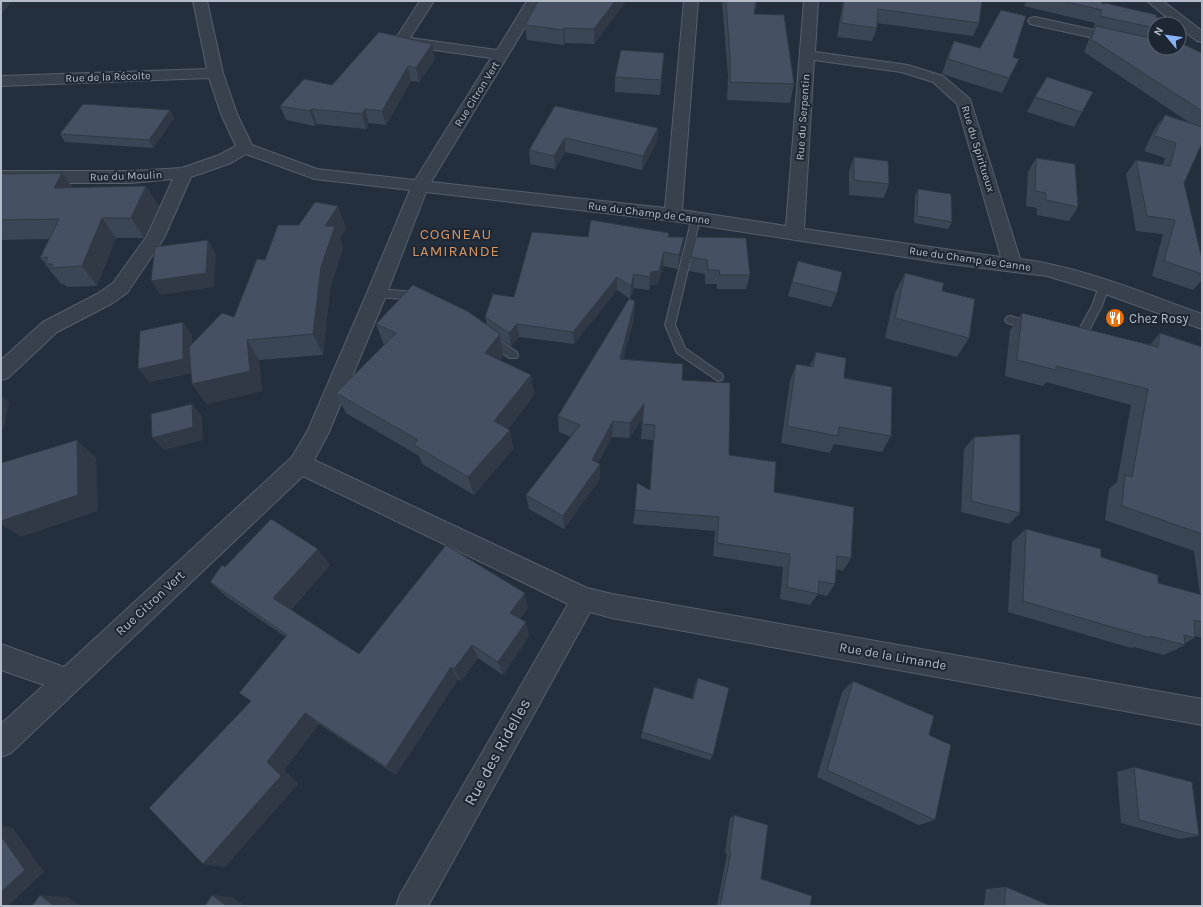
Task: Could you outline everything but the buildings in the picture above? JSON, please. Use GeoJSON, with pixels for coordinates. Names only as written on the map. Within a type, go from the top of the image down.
{"type":"FeatureCollection","features":[{"type":"Feature","properties":{"kind":"street"},"geometry":{"type":"LineString","coordinates":[[200,1],[215,73],[229,114],[245,148]]}},
{"type":"Feature","properties":{"kind":"street"},"geometry":{"type":"LineString","coordinates":[[427,1],[403,38],[405,42],[501,55]]}},
{"type":"Feature","properties":{"kind":"street","name":"Rue Citron Vert"},"geometry":{"type":"LineString","coordinates":[[1,743],[274,490],[300,464],[317,434],[377,293],[420,186],[534,1]]}},
{"type":"Feature","properties":{"kind":"street"},"geometry":{"type":"LineString","coordinates":[[672,215],[691,1]]}},
{"type":"Feature","properties":{"kind":"street","name":"Rue du Serpentin"},"geometry":{"type":"LineString","coordinates":[[795,232],[811,1]]}},
{"type":"Feature","properties":{"kind":"street"},"geometry":{"type":"LineString","coordinates":[[1154,1],[1202,38]]}},
{"type":"Feature","properties":{"kind":"street"},"geometry":{"type":"LineString","coordinates":[[1035,21],[1134,43]]}},
{"type":"Feature","properties":{"kind":"street","name":"Rue du Spiritueux"},"geometry":{"type":"LineString","coordinates":[[808,56],[903,68],[938,79],[964,102],[1013,265]]}},
{"type":"Feature","properties":{"kind":"street","name":"Rue de la Récolte"},"geometry":{"type":"LineString","coordinates":[[1,81],[215,73]]}},
{"type":"Feature","properties":{"kind":"street","name":"Rue du Champ de Canne"},"geometry":{"type":"LineString","coordinates":[[245,148],[316,174],[696,218],[795,232],[943,256],[1047,269],[1104,286],[1202,322]]}},
{"type":"Feature","properties":{"kind":"street","name":"Rue du Moulin"},"geometry":{"type":"LineString","coordinates":[[1,178],[131,177],[184,173],[225,160],[245,148]]}},
{"type":"Feature","properties":{"kind":"street"},"geometry":{"type":"LineString","coordinates":[[1,372],[50,327],[104,299],[120,288],[155,238],[184,173]]}},
{"type":"Feature","properties":{"kind":"street","name":"Rue de la Limande"},"geometry":{"type":"LineString","coordinates":[[300,464],[584,599],[628,609],[1202,712]]}},
{"type":"Feature","properties":{"kind":"street","name":"Rue des Ridelles"},"geometry":{"type":"LineString","coordinates":[[411,906],[584,599]]}},
{"type":"Feature","properties":{"kind":"street"},"geometry":{"type":"LineString","coordinates":[[1,658],[67,681]]}},
{"type":"Feature","properties":{"kind":"lane"},"geometry":{"type":"LineString","coordinates":[[696,218],[670,325],[681,350],[718,377]]}},
{"type":"Feature","properties":{"kind":"lane"},"geometry":{"type":"LineString","coordinates":[[1063,333],[1080,337],[1097,306],[1104,286]]}},
{"type":"Feature","properties":{"kind":"lane"},"geometry":{"type":"LineString","coordinates":[[377,293],[427,297]]}},
{"type":"Feature","properties":{"kind":"lane"},"geometry":{"type":"LineString","coordinates":[[1010,320],[1040,328]]}},
{"type":"Feature","properties":{"kind":"lane"},"geometry":{"type":"LineString","coordinates":[[483,333],[513,355]]}},
{"type":"Feature","properties":{"kind":"place","name":"Chez Rosy"},"geometry":{"type":"Point","coordinates":[1115,318]}},
{"type":"Feature","properties":{"kind":"district","name":"COGNEAU LAMIRANDE"},"geometry":{"type":"Point","coordinates":[456,242]}}]}
